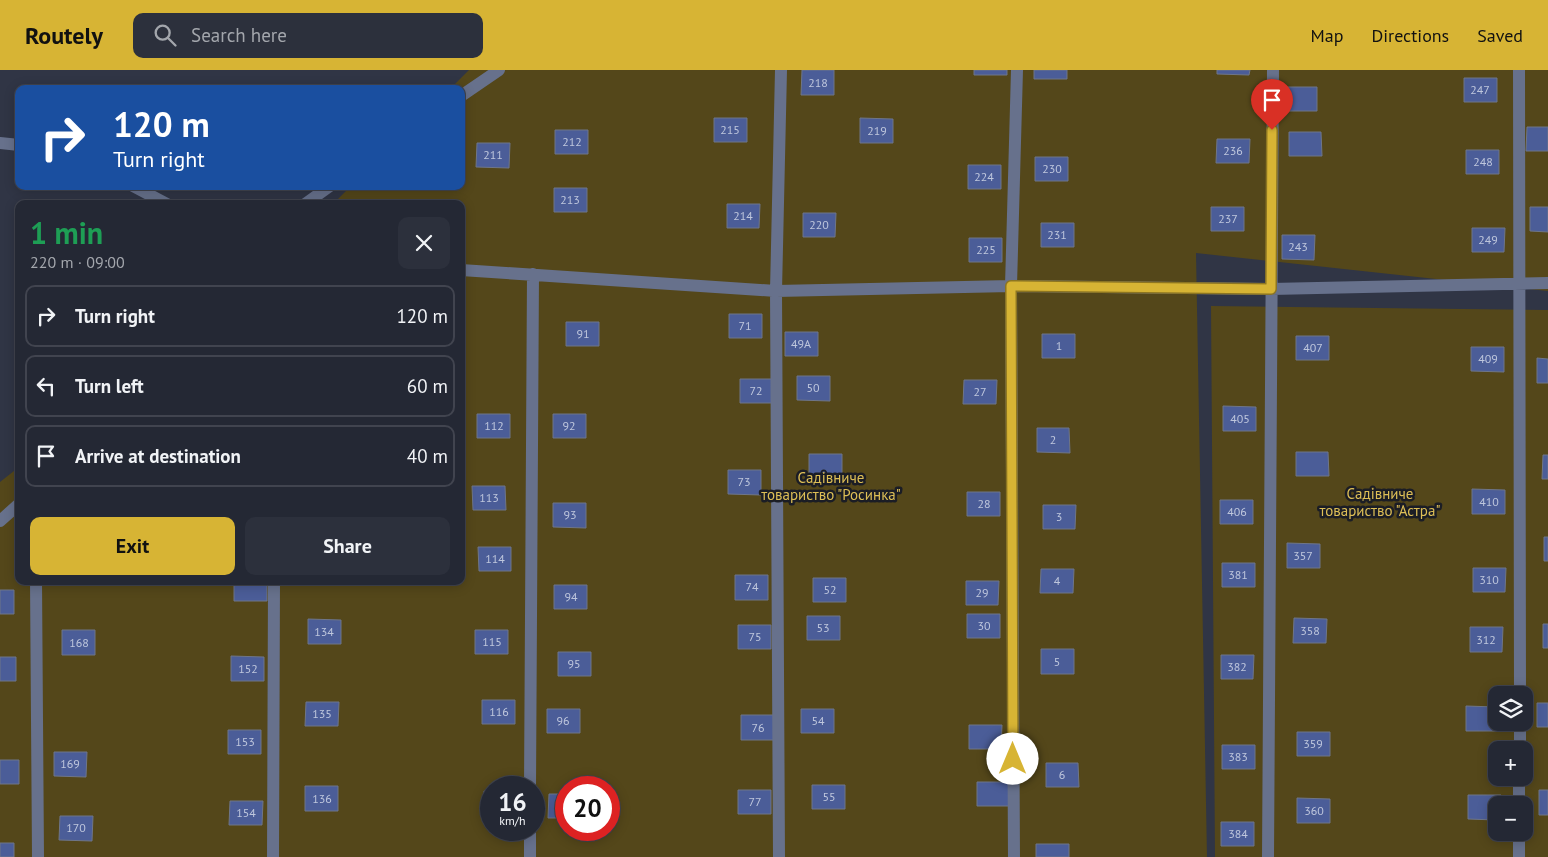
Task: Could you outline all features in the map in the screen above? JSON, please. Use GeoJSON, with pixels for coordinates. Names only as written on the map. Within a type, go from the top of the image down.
{"type":"FeatureCollection","features":[{"type":"Feature","properties":{"kind":"street"},"geometry":{"type":"LineString","coordinates":[[465,93],[499,70]]}},
{"type":"Feature","properties":{"kind":"street"},"geometry":{"type":"LineString","coordinates":[[779,857],[776,291],[781,70]]}},
{"type":"Feature","properties":{"kind":"street"},"geometry":{"type":"LineString","coordinates":[[1014,857],[1011,286],[1017,70]]}},
{"type":"Feature","properties":{"kind":"street"},"geometry":{"type":"LineString","coordinates":[[1268,857],[1272,70]]}},
{"type":"Feature","properties":{"kind":"street"},"geometry":{"type":"LineString","coordinates":[[1519,70],[1521,283],[1520,686]]}},
{"type":"Feature","properties":{"kind":"street"},"geometry":{"type":"LineString","coordinates":[[0,143],[15,145]]}},
{"type":"Feature","properties":{"kind":"street"},"geometry":{"type":"LineString","coordinates":[[141,190],[159,200]]}},
{"type":"Feature","properties":{"kind":"street"},"geometry":{"type":"LineString","coordinates":[[311,200],[324,190]]}},
{"type":"Feature","properties":{"kind":"street"},"geometry":{"type":"LineString","coordinates":[[465,270],[776,291],[1011,286],[1271,289],[1548,283]]}},
{"type":"Feature","properties":{"kind":"street"},"geometry":{"type":"LineString","coordinates":[[530,776],[534,274]]}},
{"type":"Feature","properties":{"kind":"street"},"geometry":{"type":"LineString","coordinates":[[0,521],[15,508]]}},
{"type":"Feature","properties":{"kind":"street"},"geometry":{"type":"LineString","coordinates":[[36,585],[38,857]]}},
{"type":"Feature","properties":{"kind":"street"},"geometry":{"type":"LineString","coordinates":[[273,857],[274,585]]}},
{"type":"Feature","properties":{"kind":"street"},"geometry":{"type":"LineString","coordinates":[[530,841],[530,857]]}},
{"type":"Feature","properties":{"kind":"street"},"geometry":{"type":"LineString","coordinates":[[1519,841],[1519,857]]}},
{"type":"Feature","properties":{"kind":"green space","name":"Садівниче товариство \"Росинка\""},"geometry":{"type":"Polygon","coordinates":[[[469,70],[1548,70],[1548,291],[1196,253],[1207,857],[0,857],[0,482],[15,470],[15,585],[465,585],[465,200],[337,200],[347,190],[465,190],[465,85],[454,85],[469,70]]]}},
{"type":"Feature","properties":{"kind":"green space","name":"Садівниче товариство \"Астра\""},"geometry":{"type":"Polygon","coordinates":[[[1211,306],[1548,310],[1548,857],[1215,857],[1211,306]]]}},
{"type":"Feature","properties":{"kind":"building"},"geometry":{"type":"Polygon","coordinates":[[[802,70],[834,70],[834,95],[801,95],[802,70]]]}},
{"type":"Feature","properties":{"kind":"building"},"geometry":{"type":"Polygon","coordinates":[[[974,70],[1007,70],[1007,75],[974,75],[974,70]]]}},
{"type":"Feature","properties":{"kind":"building"},"geometry":{"type":"Polygon","coordinates":[[[1034,70],[1067,70],[1067,79],[1034,79],[1034,70]]]}},
{"type":"Feature","properties":{"kind":"building"},"geometry":{"type":"Polygon","coordinates":[[[1217,70],[1250,70],[1249,75],[1217,74],[1217,70]]]}},
{"type":"Feature","properties":{"kind":"building"},"geometry":{"type":"Polygon","coordinates":[[[1464,78],[1497,78],[1497,102],[1464,102],[1464,78]]]}},
{"type":"Feature","properties":{"kind":"building"},"geometry":{"type":"Polygon","coordinates":[[[1284,87],[1317,87],[1317,111],[1284,111],[1284,87]]]}},
{"type":"Feature","properties":{"kind":"building"},"geometry":{"type":"Polygon","coordinates":[[[714,118],[747,118],[747,142],[714,142],[714,118]]]}},
{"type":"Feature","properties":{"kind":"building"},"geometry":{"type":"Polygon","coordinates":[[[860,118],[893,119],[893,143],[860,143],[860,118]]]}},
{"type":"Feature","properties":{"kind":"building"},"geometry":{"type":"Polygon","coordinates":[[[1527,127],[1548,127],[1548,151],[1526,151],[1527,127]]]}},
{"type":"Feature","properties":{"kind":"building"},"geometry":{"type":"Polygon","coordinates":[[[555,130],[588,130],[588,154],[555,154],[555,130]]]}},
{"type":"Feature","properties":{"kind":"building"},"geometry":{"type":"Polygon","coordinates":[[[1289,132],[1321,132],[1322,156],[1289,156],[1289,132]]]}},
{"type":"Feature","properties":{"kind":"building"},"geometry":{"type":"Polygon","coordinates":[[[1217,139],[1250,139],[1249,163],[1216,163],[1217,139]]]}},
{"type":"Feature","properties":{"kind":"building"},"geometry":{"type":"Polygon","coordinates":[[[477,143],[510,143],[509,168],[476,167],[477,143]]]}},
{"type":"Feature","properties":{"kind":"building"},"geometry":{"type":"Polygon","coordinates":[[[1466,150],[1499,150],[1499,174],[1466,174],[1466,150]]]}},
{"type":"Feature","properties":{"kind":"building"},"geometry":{"type":"Polygon","coordinates":[[[1035,157],[1068,157],[1068,181],[1035,181],[1035,157]]]}},
{"type":"Feature","properties":{"kind":"building"},"geometry":{"type":"Polygon","coordinates":[[[968,165],[1001,165],[1001,189],[968,189],[968,165]]]}},
{"type":"Feature","properties":{"kind":"building"},"geometry":{"type":"Polygon","coordinates":[[[554,188],[587,188],[587,212],[554,212],[554,188]]]}},
{"type":"Feature","properties":{"kind":"building"},"geometry":{"type":"Polygon","coordinates":[[[727,204],[760,204],[759,228],[727,228],[727,204]]]}},
{"type":"Feature","properties":{"kind":"building"},"geometry":{"type":"Polygon","coordinates":[[[1211,207],[1244,207],[1244,231],[1211,231],[1211,207]]]}},
{"type":"Feature","properties":{"kind":"building"},"geometry":{"type":"Polygon","coordinates":[[[1530,207],[1548,207],[1548,232],[1530,231],[1530,207]]]}},
{"type":"Feature","properties":{"kind":"building"},"geometry":{"type":"Polygon","coordinates":[[[803,213],[836,213],[835,237],[803,237],[803,213]]]}},
{"type":"Feature","properties":{"kind":"building"},"geometry":{"type":"Polygon","coordinates":[[[1041,223],[1074,223],[1074,247],[1041,247],[1041,223]]]}},
{"type":"Feature","properties":{"kind":"building"},"geometry":{"type":"Polygon","coordinates":[[[1472,228],[1505,228],[1504,252],[1472,252],[1472,228]]]}},
{"type":"Feature","properties":{"kind":"building"},"geometry":{"type":"Polygon","coordinates":[[[1282,235],[1315,235],[1314,260],[1282,259],[1282,235]]]}},
{"type":"Feature","properties":{"kind":"building"},"geometry":{"type":"Polygon","coordinates":[[[969,238],[1002,238],[1002,262],[969,262],[969,238]]]}},
{"type":"Feature","properties":{"kind":"building"},"geometry":{"type":"Polygon","coordinates":[[[729,314],[762,314],[762,338],[729,338],[729,314]]]}},
{"type":"Feature","properties":{"kind":"building"},"geometry":{"type":"Polygon","coordinates":[[[566,322],[599,322],[599,346],[566,346],[566,322]]]}},
{"type":"Feature","properties":{"kind":"building"},"geometry":{"type":"Polygon","coordinates":[[[785,332],[818,332],[818,356],[785,356],[785,332]]]}},
{"type":"Feature","properties":{"kind":"building"},"geometry":{"type":"Polygon","coordinates":[[[1042,334],[1075,334],[1075,358],[1042,358],[1042,334]]]}},
{"type":"Feature","properties":{"kind":"building"},"geometry":{"type":"Polygon","coordinates":[[[1296,336],[1329,336],[1329,360],[1296,360],[1296,336]]]}},
{"type":"Feature","properties":{"kind":"building"},"geometry":{"type":"Polygon","coordinates":[[[1471,347],[1504,347],[1504,372],[1471,371],[1471,347]]]}},
{"type":"Feature","properties":{"kind":"building"},"geometry":{"type":"Polygon","coordinates":[[[1537,358],[1548,359],[1548,383],[1537,383],[1537,358]]]}},
{"type":"Feature","properties":{"kind":"building"},"geometry":{"type":"Polygon","coordinates":[[[797,376],[830,376],[830,401],[797,400],[797,376]]]}},
{"type":"Feature","properties":{"kind":"building"},"geometry":{"type":"Polygon","coordinates":[[[740,379],[773,379],[772,403],[740,403],[740,379]]]}},
{"type":"Feature","properties":{"kind":"building"},"geometry":{"type":"Polygon","coordinates":[[[964,380],[997,380],[996,404],[963,404],[964,380]]]}},
{"type":"Feature","properties":{"kind":"building"},"geometry":{"type":"Polygon","coordinates":[[[1223,406],[1256,407],[1256,431],[1223,431],[1223,406]]]}},
{"type":"Feature","properties":{"kind":"building"},"geometry":{"type":"Polygon","coordinates":[[[477,414],[510,414],[510,438],[477,438],[477,414]]]}},
{"type":"Feature","properties":{"kind":"building"},"geometry":{"type":"Polygon","coordinates":[[[553,414],[586,414],[586,438],[553,438],[553,414]]]}},
{"type":"Feature","properties":{"kind":"building"},"geometry":{"type":"Polygon","coordinates":[[[1037,428],[1069,428],[1070,453],[1037,452],[1037,428]]]}},
{"type":"Feature","properties":{"kind":"building"},"geometry":{"type":"Polygon","coordinates":[[[1296,452],[1328,452],[1329,476],[1296,476],[1296,452]]]}},
{"type":"Feature","properties":{"kind":"building"},"geometry":{"type":"Polygon","coordinates":[[[809,454],[842,454],[842,479],[809,478],[809,454]]]}},
{"type":"Feature","properties":{"kind":"building"},"geometry":{"type":"Polygon","coordinates":[[[1543,455],[1548,455],[1548,479],[1542,479],[1543,455]]]}},
{"type":"Feature","properties":{"kind":"building"},"geometry":{"type":"Polygon","coordinates":[[[728,470],[761,470],[761,495],[728,494],[728,470]]]}},
{"type":"Feature","properties":{"kind":"building"},"geometry":{"type":"Polygon","coordinates":[[[472,486],[505,486],[506,510],[473,510],[472,486]]]}},
{"type":"Feature","properties":{"kind":"building"},"geometry":{"type":"Polygon","coordinates":[[[1472,489],[1505,490],[1505,514],[1472,514],[1472,489]]]}},
{"type":"Feature","properties":{"kind":"building"},"geometry":{"type":"Polygon","coordinates":[[[967,492],[1000,492],[1000,516],[967,516],[967,492]]]}},
{"type":"Feature","properties":{"kind":"building"},"geometry":{"type":"Polygon","coordinates":[[[1220,500],[1253,500],[1253,524],[1220,524],[1220,500]]]}},
{"type":"Feature","properties":{"kind":"building"},"geometry":{"type":"Polygon","coordinates":[[[553,503],[586,503],[586,528],[553,527],[553,503]]]}},
{"type":"Feature","properties":{"kind":"building"},"geometry":{"type":"Polygon","coordinates":[[[1043,505],[1076,505],[1075,529],[1043,529],[1043,505]]]}},
{"type":"Feature","properties":{"kind":"building"},"geometry":{"type":"Polygon","coordinates":[[[1544,537],[1548,537],[1548,561],[1544,561],[1544,537]]]}},
{"type":"Feature","properties":{"kind":"building"},"geometry":{"type":"Polygon","coordinates":[[[1287,543],[1320,544],[1320,568],[1287,568],[1287,543]]]}},
{"type":"Feature","properties":{"kind":"building"},"geometry":{"type":"Polygon","coordinates":[[[478,547],[511,547],[511,571],[479,571],[478,547]]]}},
{"type":"Feature","properties":{"kind":"building"},"geometry":{"type":"Polygon","coordinates":[[[1222,563],[1255,563],[1255,587],[1222,587],[1222,563]]]}},
{"type":"Feature","properties":{"kind":"building"},"geometry":{"type":"Polygon","coordinates":[[[1473,568],[1506,568],[1505,592],[1473,592],[1473,568]]]}},
{"type":"Feature","properties":{"kind":"building"},"geometry":{"type":"Polygon","coordinates":[[[1041,569],[1074,569],[1073,593],[1040,593],[1041,569]]]}},
{"type":"Feature","properties":{"kind":"building"},"geometry":{"type":"Polygon","coordinates":[[[735,575],[768,575],[768,600],[735,600],[735,575]]]}},
{"type":"Feature","properties":{"kind":"building"},"geometry":{"type":"Polygon","coordinates":[[[813,578],[846,578],[846,602],[813,602],[813,578]]]}},
{"type":"Feature","properties":{"kind":"building"},"geometry":{"type":"Polygon","coordinates":[[[966,581],[999,581],[998,605],[966,605],[966,581]]]}},
{"type":"Feature","properties":{"kind":"building"},"geometry":{"type":"Polygon","coordinates":[[[234,585],[267,585],[267,601],[234,601],[234,585]]]}},
{"type":"Feature","properties":{"kind":"building"},"geometry":{"type":"Polygon","coordinates":[[[554,585],[587,585],[587,609],[554,609],[554,585]]]}},
{"type":"Feature","properties":{"kind":"building"},"geometry":{"type":"Polygon","coordinates":[[[0,590],[14,590],[14,614],[0,614],[0,590]]]}},
{"type":"Feature","properties":{"kind":"building"},"geometry":{"type":"Polygon","coordinates":[[[967,614],[1000,614],[1000,638],[967,638],[967,614]]]}},
{"type":"Feature","properties":{"kind":"building"},"geometry":{"type":"Polygon","coordinates":[[[807,616],[840,616],[840,640],[807,640],[807,616]]]}},
{"type":"Feature","properties":{"kind":"building"},"geometry":{"type":"Polygon","coordinates":[[[1294,618],[1327,619],[1326,643],[1293,643],[1294,618]]]}},
{"type":"Feature","properties":{"kind":"building"},"geometry":{"type":"Polygon","coordinates":[[[308,619],[341,620],[341,644],[308,644],[308,619]]]}},
{"type":"Feature","properties":{"kind":"building"},"geometry":{"type":"Polygon","coordinates":[[[1543,624],[1548,624],[1548,648],[1543,648],[1543,624]]]}},
{"type":"Feature","properties":{"kind":"building"},"geometry":{"type":"Polygon","coordinates":[[[738,625],[771,625],[771,649],[738,649],[738,625]]]}},
{"type":"Feature","properties":{"kind":"building"},"geometry":{"type":"Polygon","coordinates":[[[1470,627],[1503,627],[1502,652],[1470,652],[1470,627]]]}},
{"type":"Feature","properties":{"kind":"building"},"geometry":{"type":"Polygon","coordinates":[[[62,630],[95,630],[95,655],[62,655],[62,630]]]}},
{"type":"Feature","properties":{"kind":"building"},"geometry":{"type":"Polygon","coordinates":[[[475,630],[508,630],[508,654],[475,654],[475,630]]]}},
{"type":"Feature","properties":{"kind":"building"},"geometry":{"type":"Polygon","coordinates":[[[1041,649],[1074,649],[1074,674],[1041,674],[1041,649]]]}},
{"type":"Feature","properties":{"kind":"building"},"geometry":{"type":"Polygon","coordinates":[[[558,652],[591,652],[591,676],[558,676],[558,652]]]}},
{"type":"Feature","properties":{"kind":"building"},"geometry":{"type":"Polygon","coordinates":[[[1221,655],[1254,655],[1253,679],[1221,679],[1221,655]]]}},
{"type":"Feature","properties":{"kind":"building"},"geometry":{"type":"Polygon","coordinates":[[[231,656],[264,657],[264,681],[231,681],[231,656]]]}},
{"type":"Feature","properties":{"kind":"building"},"geometry":{"type":"Polygon","coordinates":[[[0,657],[16,657],[16,681],[0,681],[0,657]]]}},
{"type":"Feature","properties":{"kind":"building"},"geometry":{"type":"Polygon","coordinates":[[[482,700],[515,700],[515,724],[482,724],[482,700]]]}},
{"type":"Feature","properties":{"kind":"building"},"geometry":{"type":"Polygon","coordinates":[[[306,702],[339,702],[338,726],[305,726],[306,702]]]}},
{"type":"Feature","properties":{"kind":"building"},"geometry":{"type":"Polygon","coordinates":[[[1537,703],[1548,703],[1548,727],[1537,727],[1537,703]]]}},
{"type":"Feature","properties":{"kind":"building"},"geometry":{"type":"Polygon","coordinates":[[[1466,706],[1488,707],[1488,731],[1466,731],[1466,706]]]}},
{"type":"Feature","properties":{"kind":"building"},"geometry":{"type":"Polygon","coordinates":[[[547,709],[580,709],[580,733],[547,733],[547,709]]]}},
{"type":"Feature","properties":{"kind":"building"},"geometry":{"type":"Polygon","coordinates":[[[801,709],[834,709],[834,733],[801,733],[801,709]]]}},
{"type":"Feature","properties":{"kind":"building"},"geometry":{"type":"Polygon","coordinates":[[[741,715],[774,715],[774,740],[741,740],[741,715]]]}},
{"type":"Feature","properties":{"kind":"building"},"geometry":{"type":"Polygon","coordinates":[[[969,725],[1002,725],[1001,749],[969,749],[969,725]]]}},
{"type":"Feature","properties":{"kind":"building"},"geometry":{"type":"Polygon","coordinates":[[[228,730],[261,730],[261,754],[228,754],[228,730]]]}},
{"type":"Feature","properties":{"kind":"building"},"geometry":{"type":"Polygon","coordinates":[[[1297,732],[1330,732],[1330,756],[1297,756],[1297,732]]]}},
{"type":"Feature","properties":{"kind":"building"},"geometry":{"type":"Polygon","coordinates":[[[1222,745],[1255,745],[1255,769],[1222,769],[1222,745]]]}},
{"type":"Feature","properties":{"kind":"building"},"geometry":{"type":"Polygon","coordinates":[[[54,752],[87,752],[86,777],[54,776],[54,752]]]}},
{"type":"Feature","properties":{"kind":"building"},"geometry":{"type":"Polygon","coordinates":[[[0,760],[19,760],[19,784],[0,784],[0,760]]]}},
{"type":"Feature","properties":{"kind":"building"},"geometry":{"type":"Polygon","coordinates":[[[1046,763],[1078,763],[1079,787],[1046,787],[1046,763]]]}},
{"type":"Feature","properties":{"kind":"building"},"geometry":{"type":"Polygon","coordinates":[[[977,782],[1010,782],[1010,806],[977,806],[977,782]]]}},
{"type":"Feature","properties":{"kind":"building"},"geometry":{"type":"Polygon","coordinates":[[[812,785],[845,785],[845,809],[812,809],[812,785]]]}},
{"type":"Feature","properties":{"kind":"building"},"geometry":{"type":"Polygon","coordinates":[[[305,786],[338,786],[338,811],[305,811],[305,786]]]}},
{"type":"Feature","properties":{"kind":"building"},"geometry":{"type":"Polygon","coordinates":[[[738,790],[771,790],[771,814],[738,814],[738,790]]]}},
{"type":"Feature","properties":{"kind":"building"},"geometry":{"type":"Polygon","coordinates":[[[1539,790],[1548,790],[1548,815],[1539,815],[1539,790]]]}},
{"type":"Feature","properties":{"kind":"building"},"geometry":{"type":"Polygon","coordinates":[[[549,794],[555,794],[555,818],[548,818],[549,794]]]}},
{"type":"Feature","properties":{"kind":"building"},"geometry":{"type":"Polygon","coordinates":[[[1468,795],[1501,795],[1488,796],[1488,820],[1468,819],[1468,795]]]}},
{"type":"Feature","properties":{"kind":"building"},"geometry":{"type":"Polygon","coordinates":[[[1297,798],[1330,799],[1330,823],[1297,823],[1297,798]]]}},
{"type":"Feature","properties":{"kind":"building"},"geometry":{"type":"Polygon","coordinates":[[[230,801],[263,801],[262,825],[229,825],[230,801]]]}},
{"type":"Feature","properties":{"kind":"building"},"geometry":{"type":"Polygon","coordinates":[[[60,816],[93,816],[92,841],[59,840],[60,816]]]}},
{"type":"Feature","properties":{"kind":"building"},"geometry":{"type":"Polygon","coordinates":[[[1221,822],[1254,822],[1254,846],[1221,846],[1221,822]]]}},
{"type":"Feature","properties":{"kind":"building"},"geometry":{"type":"Polygon","coordinates":[[[0,843],[14,843],[14,857],[0,857],[0,843]]]}},
{"type":"Feature","properties":{"kind":"building"},"geometry":{"type":"Polygon","coordinates":[[[1036,844],[1069,844],[1069,857],[1036,857],[1036,844]]]}},
{"type":"Feature","properties":{"kind":"route"},"geometry":{"type":"LineString","coordinates":[[1013,759],[1011,286],[1271,289],[1272,130]]}}]}
